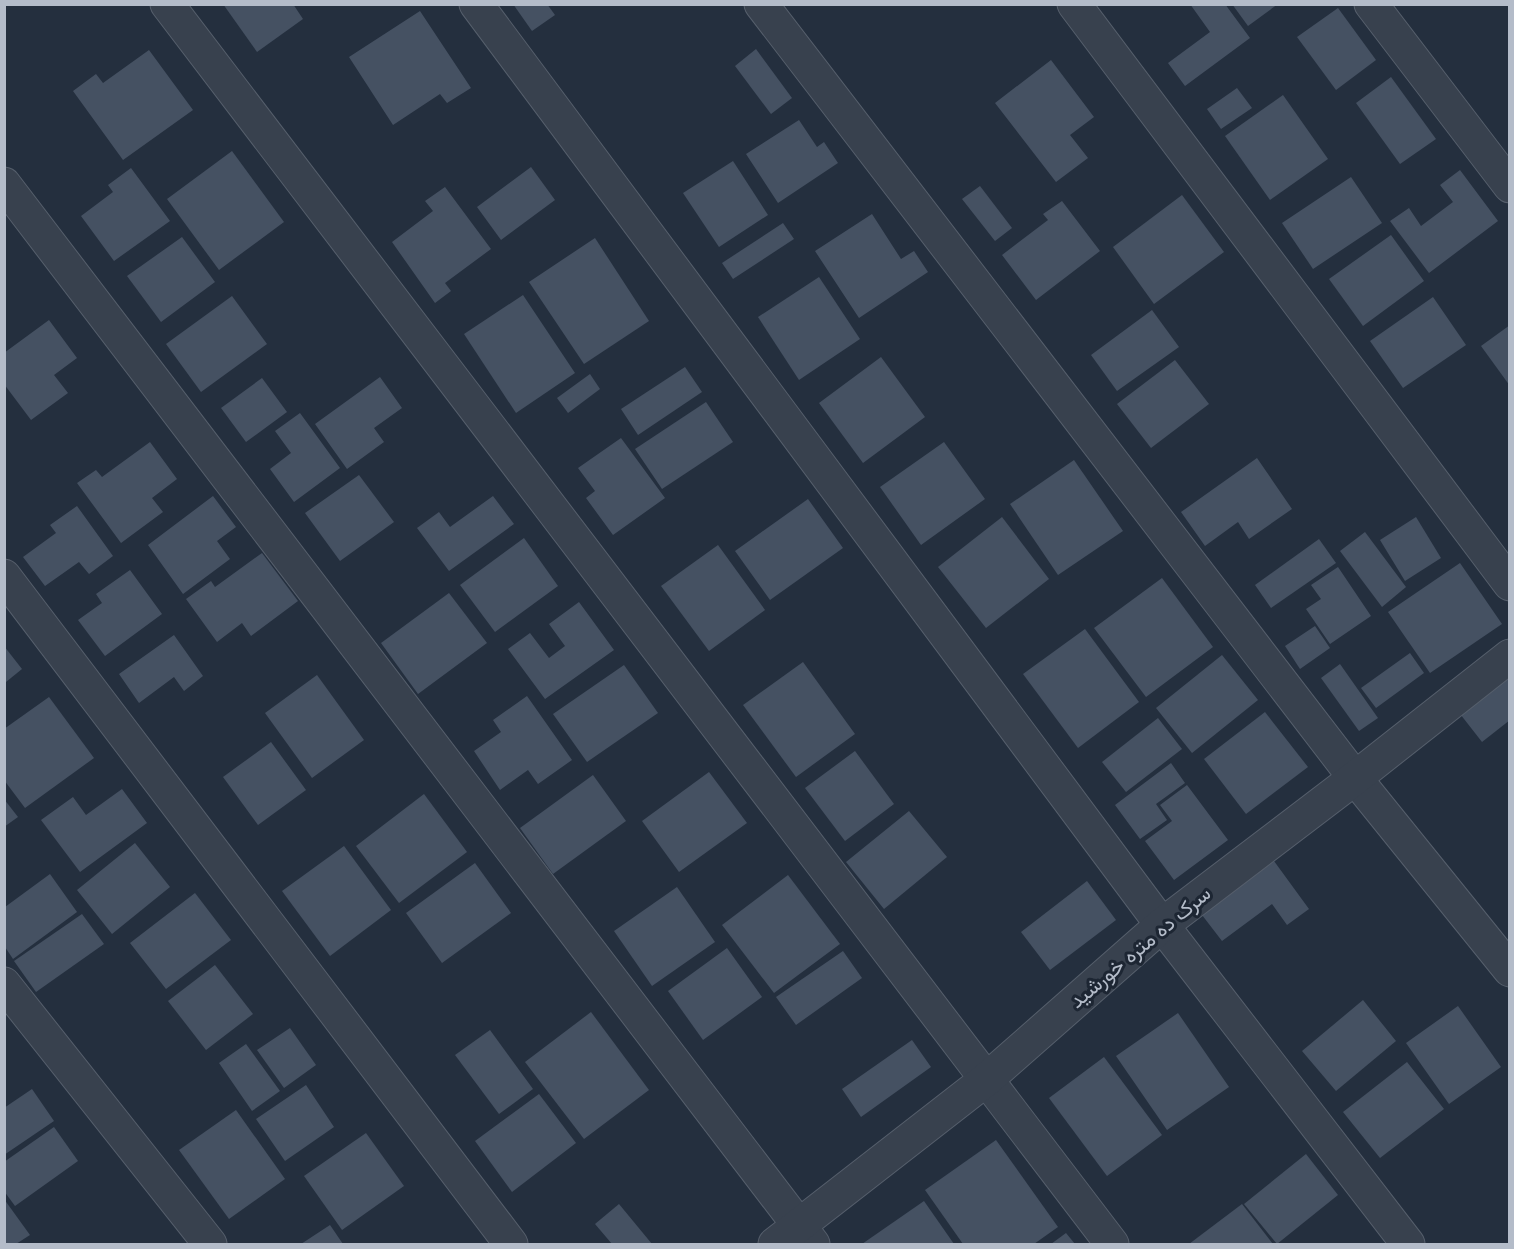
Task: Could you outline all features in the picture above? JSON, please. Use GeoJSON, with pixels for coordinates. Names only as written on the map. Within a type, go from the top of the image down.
{"type":"FeatureCollection","features":[{"type":"Feature","properties":{"kind":"street"},"geometry":{"type":"LineString","coordinates":[[167,4],[1112,1245]]}},
{"type":"Feature","properties":{"kind":"street"},"geometry":{"type":"LineString","coordinates":[[476,4],[1162,924],[1408,1245]]}},
{"type":"Feature","properties":{"kind":"street"},"geometry":{"type":"LineString","coordinates":[[761,4],[1355,778],[1509,970]]}},
{"type":"Feature","properties":{"kind":"street"},"geometry":{"type":"LineString","coordinates":[[1074,4],[1509,584]]}},
{"type":"Feature","properties":{"kind":"street"},"geometry":{"type":"LineString","coordinates":[[1371,4],[1509,186]]}},
{"type":"Feature","properties":{"kind":"street"},"geometry":{"type":"LineString","coordinates":[[4,184],[795,1238]]}},
{"type":"Feature","properties":{"kind":"street"},"geometry":{"type":"LineString","coordinates":[[4,576],[511,1245]]}},
{"type":"Feature","properties":{"kind":"street","name":"سرک ده متره خورشید"},"geometry":{"type":"LineString","coordinates":[[795,1238],[987,1079],[1162,924],[1355,778],[1509,656]]}},
{"type":"Feature","properties":{"kind":"street"},"geometry":{"type":"LineString","coordinates":[[4,984],[210,1245]]}},
{"type":"Feature","properties":{"kind":"building"},"geometry":{"type":"Polygon","coordinates":[[[223,4],[293,4],[303,19],[257,52],[223,4]]]}},
{"type":"Feature","properties":{"kind":"building"},"geometry":{"type":"Polygon","coordinates":[[[513,4],[547,4],[555,15],[532,31],[513,4]]]}},
{"type":"Feature","properties":{"kind":"building"},"geometry":{"type":"Polygon","coordinates":[[[1190,4],[1225,4],[1250,38],[1185,86],[1168,63],[1210,32],[1190,4]]]}},
{"type":"Feature","properties":{"kind":"building"},"geometry":{"type":"Polygon","coordinates":[[[1232,4],[1278,4],[1248,26],[1232,4]]]}},
{"type":"Feature","properties":{"kind":"building"},"geometry":{"type":"Polygon","coordinates":[[[1338,8],[1376,60],[1336,90],[1297,37],[1338,8]]]}},
{"type":"Feature","properties":{"kind":"building"},"geometry":{"type":"Polygon","coordinates":[[[420,11],[471,88],[447,103],[440,94],[393,125],[349,57],[420,11]]]}},
{"type":"Feature","properties":{"kind":"building"},"geometry":{"type":"Polygon","coordinates":[[[756,49],[792,98],[771,114],[735,66],[756,49]]]}},
{"type":"Feature","properties":{"kind":"building"},"geometry":{"type":"Polygon","coordinates":[[[149,50],[193,110],[123,160],[73,91],[96,74],[103,83],[149,50]]]}},
{"type":"Feature","properties":{"kind":"building"},"geometry":{"type":"Polygon","coordinates":[[[1051,60],[1094,117],[1070,135],[1088,158],[1056,182],[995,103],[1051,60]]]}},
{"type":"Feature","properties":{"kind":"building"},"geometry":{"type":"Polygon","coordinates":[[[1391,77],[1436,139],[1400,164],[1356,103],[1391,77]]]}},
{"type":"Feature","properties":{"kind":"building"},"geometry":{"type":"Polygon","coordinates":[[[1237,88],[1252,108],[1221,129],[1207,109],[1237,88]]]}},
{"type":"Feature","properties":{"kind":"building"},"geometry":{"type":"Polygon","coordinates":[[[1283,95],[1328,159],[1270,200],[1225,136],[1283,95]]]}},
{"type":"Feature","properties":{"kind":"building"},"geometry":{"type":"Polygon","coordinates":[[[799,120],[817,147],[824,142],[838,163],[778,203],[746,154],[799,120]]]}},
{"type":"Feature","properties":{"kind":"building"},"geometry":{"type":"Polygon","coordinates":[[[232,151],[284,222],[219,270],[167,199],[232,151]]]}},
{"type":"Feature","properties":{"kind":"building"},"geometry":{"type":"Polygon","coordinates":[[[733,161],[768,215],[719,247],[683,193],[733,161]]]}},
{"type":"Feature","properties":{"kind":"building"},"geometry":{"type":"Polygon","coordinates":[[[531,167],[555,200],[501,240],[477,207],[531,167]]]}},
{"type":"Feature","properties":{"kind":"building"},"geometry":{"type":"Polygon","coordinates":[[[131,168],[170,221],[114,261],[81,216],[113,192],[108,185],[131,168]]]}},
{"type":"Feature","properties":{"kind":"building"},"geometry":{"type":"Polygon","coordinates":[[[1460,170],[1498,221],[1429,273],[1390,221],[1409,208],[1421,226],[1453,202],[1440,185],[1460,170]]]}},
{"type":"Feature","properties":{"kind":"building"},"geometry":{"type":"Polygon","coordinates":[[[1351,177],[1382,223],[1313,269],[1282,223],[1351,177]]]}},
{"type":"Feature","properties":{"kind":"building"},"geometry":{"type":"Polygon","coordinates":[[[980,186],[1012,228],[995,241],[962,199],[980,186]]]}},
{"type":"Feature","properties":{"kind":"building"},"geometry":{"type":"Polygon","coordinates":[[[445,187],[491,249],[445,283],[451,291],[435,303],[392,242],[433,211],[425,201],[445,187]]]}},
{"type":"Feature","properties":{"kind":"building"},"geometry":{"type":"Polygon","coordinates":[[[1182,195],[1224,252],[1154,304],[1113,247],[1182,195]]]}},
{"type":"Feature","properties":{"kind":"building"},"geometry":{"type":"Polygon","coordinates":[[[1062,201],[1100,251],[1036,300],[1002,255],[1048,220],[1043,214],[1062,201]]]}},
{"type":"Feature","properties":{"kind":"building"},"geometry":{"type":"Polygon","coordinates":[[[872,214],[901,259],[914,251],[928,272],[859,318],[815,251],[872,214]]]}},
{"type":"Feature","properties":{"kind":"building"},"geometry":{"type":"Polygon","coordinates":[[[783,223],[794,239],[733,279],[722,263],[783,223]]]}},
{"type":"Feature","properties":{"kind":"building"},"geometry":{"type":"Polygon","coordinates":[[[1391,235],[1424,281],[1363,326],[1329,279],[1391,235]]]}},
{"type":"Feature","properties":{"kind":"building"},"geometry":{"type":"Polygon","coordinates":[[[182,237],[215,282],[161,322],[127,276],[182,237]]]}},
{"type":"Feature","properties":{"kind":"building"},"geometry":{"type":"Polygon","coordinates":[[[595,238],[649,321],[584,364],[529,282],[595,238]]]}},
{"type":"Feature","properties":{"kind":"building"},"geometry":{"type":"Polygon","coordinates":[[[819,277],[860,339],[799,380],[758,317],[819,277]]]}},
{"type":"Feature","properties":{"kind":"building"},"geometry":{"type":"Polygon","coordinates":[[[523,295],[575,373],[516,413],[464,334],[523,295]]]}},
{"type":"Feature","properties":{"kind":"building"},"geometry":{"type":"Polygon","coordinates":[[[232,296],[267,344],[201,392],[166,344],[232,296]]]}},
{"type":"Feature","properties":{"kind":"building"},"geometry":{"type":"Polygon","coordinates":[[[1433,297],[1466,345],[1403,388],[1370,341],[1433,297]]]}},
{"type":"Feature","properties":{"kind":"building"},"geometry":{"type":"Polygon","coordinates":[[[1152,310],[1179,347],[1117,391],[1091,355],[1152,310]]]}},
{"type":"Feature","properties":{"kind":"building"},"geometry":{"type":"Polygon","coordinates":[[[49,320],[77,358],[54,375],[68,393],[31,420],[4,384],[4,353],[49,320]]]}},
{"type":"Feature","properties":{"kind":"building"},"geometry":{"type":"Polygon","coordinates":[[[1510,325],[1510,386],[1481,346],[1510,325]]]}},
{"type":"Feature","properties":{"kind":"building"},"geometry":{"type":"Polygon","coordinates":[[[881,357],[925,417],[863,463],[819,403],[881,357]]]}},
{"type":"Feature","properties":{"kind":"building"},"geometry":{"type":"Polygon","coordinates":[[[1175,360],[1209,404],[1151,448],[1117,404],[1175,360]]]}},
{"type":"Feature","properties":{"kind":"building"},"geometry":{"type":"Polygon","coordinates":[[[685,367],[702,392],[638,435],[621,409],[685,367]]]}},
{"type":"Feature","properties":{"kind":"building"},"geometry":{"type":"Polygon","coordinates":[[[590,374],[600,389],[568,413],[557,398],[590,374]]]}},
{"type":"Feature","properties":{"kind":"building"},"geometry":{"type":"Polygon","coordinates":[[[380,377],[402,408],[374,428],[384,442],[347,469],[315,424],[380,377]]]}},
{"type":"Feature","properties":{"kind":"building"},"geometry":{"type":"Polygon","coordinates":[[[262,378],[287,412],[246,442],[221,408],[262,378]]]}},
{"type":"Feature","properties":{"kind":"building"},"geometry":{"type":"Polygon","coordinates":[[[706,402],[733,442],[662,489],[635,449],[706,402]]]}},
{"type":"Feature","properties":{"kind":"building"},"geometry":{"type":"Polygon","coordinates":[[[300,413],[340,468],[294,502],[270,469],[291,453],[275,431],[300,413]]]}},
{"type":"Feature","properties":{"kind":"building"},"geometry":{"type":"Polygon","coordinates":[[[621,438],[665,498],[613,535],[586,498],[595,491],[578,468],[621,438]]]}},
{"type":"Feature","properties":{"kind":"building"},"geometry":{"type":"Polygon","coordinates":[[[150,442],[177,479],[152,498],[163,512],[121,543],[77,483],[96,470],[102,477],[150,442]]]}},
{"type":"Feature","properties":{"kind":"building"},"geometry":{"type":"Polygon","coordinates":[[[944,442],[985,499],[921,545],[880,487],[944,442]]]}},
{"type":"Feature","properties":{"kind":"building"},"geometry":{"type":"Polygon","coordinates":[[[1257,458],[1292,509],[1249,539],[1238,522],[1205,546],[1181,512],[1257,458]]]}},
{"type":"Feature","properties":{"kind":"building"},"geometry":{"type":"Polygon","coordinates":[[[1074,460],[1123,531],[1058,575],[1010,504],[1074,460]]]}},
{"type":"Feature","properties":{"kind":"building"},"geometry":{"type":"Polygon","coordinates":[[[359,475],[394,522],[340,561],[305,513],[359,475]]]}},
{"type":"Feature","properties":{"kind":"building"},"geometry":{"type":"Polygon","coordinates":[[[213,496],[236,527],[217,541],[230,559],[183,594],[148,545],[213,496]]]}},
{"type":"Feature","properties":{"kind":"building"},"geometry":{"type":"Polygon","coordinates":[[[493,496],[514,524],[449,571],[417,528],[439,512],[450,527],[493,496]]]}},
{"type":"Feature","properties":{"kind":"building"},"geometry":{"type":"Polygon","coordinates":[[[808,499],[843,548],[770,600],[735,551],[808,499]]]}},
{"type":"Feature","properties":{"kind":"building"},"geometry":{"type":"Polygon","coordinates":[[[77,506],[113,556],[89,574],[79,562],[45,586],[23,557],[56,533],[50,525],[77,506]]]}},
{"type":"Feature","properties":{"kind":"building"},"geometry":{"type":"Polygon","coordinates":[[[1002,517],[1049,579],[986,628],[938,567],[1002,517]]]}},
{"type":"Feature","properties":{"kind":"building"},"geometry":{"type":"Polygon","coordinates":[[[1416,517],[1441,558],[1405,581],[1380,540],[1416,517]]]}},
{"type":"Feature","properties":{"kind":"building"},"geometry":{"type":"Polygon","coordinates":[[[1365,532],[1406,587],[1382,607],[1340,551],[1365,532]]]}},
{"type":"Feature","properties":{"kind":"building"},"geometry":{"type":"Polygon","coordinates":[[[524,538],[558,586],[495,632],[460,585],[524,538]]]}},
{"type":"Feature","properties":{"kind":"building"},"geometry":{"type":"Polygon","coordinates":[[[1319,539],[1336,563],[1271,608],[1255,585],[1319,539]]]}},
{"type":"Feature","properties":{"kind":"building"},"geometry":{"type":"Polygon","coordinates":[[[718,545],[765,610],[709,651],[661,586],[718,545]]]}},
{"type":"Feature","properties":{"kind":"building"},"geometry":{"type":"Polygon","coordinates":[[[262,553],[298,601],[251,636],[242,623],[217,642],[186,599],[211,581],[215,587],[262,553]]]}},
{"type":"Feature","properties":{"kind":"building"},"geometry":{"type":"Polygon","coordinates":[[[1460,563],[1502,624],[1430,673],[1388,612],[1460,563]]]}},
{"type":"Feature","properties":{"kind":"building"},"geometry":{"type":"Polygon","coordinates":[[[1338,567],[1371,616],[1330,644],[1306,609],[1321,599],[1311,585],[1338,567]]]}},
{"type":"Feature","properties":{"kind":"building"},"geometry":{"type":"Polygon","coordinates":[[[130,570],[162,614],[105,656],[78,620],[102,603],[96,594],[130,570]]]}},
{"type":"Feature","properties":{"kind":"building"},"geometry":{"type":"Polygon","coordinates":[[[1162,578],[1213,647],[1146,697],[1094,628],[1162,578]]]}},
{"type":"Feature","properties":{"kind":"building"},"geometry":{"type":"Polygon","coordinates":[[[449,593],[487,643],[418,694],[381,643],[449,593]]]}},
{"type":"Feature","properties":{"kind":"building"},"geometry":{"type":"Polygon","coordinates":[[[579,602],[614,650],[545,699],[508,649],[530,633],[549,658],[565,646],[549,624],[579,602]]]}},
{"type":"Feature","properties":{"kind":"building"},"geometry":{"type":"Polygon","coordinates":[[[1315,626],[1330,648],[1300,669],[1285,646],[1315,626]]]}},
{"type":"Feature","properties":{"kind":"building"},"geometry":{"type":"Polygon","coordinates":[[[1085,629],[1139,702],[1078,748],[1023,674],[1085,629]]]}},
{"type":"Feature","properties":{"kind":"building"},"geometry":{"type":"Polygon","coordinates":[[[174,635],[203,676],[184,691],[174,677],[139,703],[119,674],[174,635]]]}},
{"type":"Feature","properties":{"kind":"building"},"geometry":{"type":"Polygon","coordinates":[[[4,646],[22,669],[6,682],[4,680],[4,646]]]}},
{"type":"Feature","properties":{"kind":"building"},"geometry":{"type":"Polygon","coordinates":[[[1410,653],[1424,673],[1376,708],[1361,688],[1410,653]]]}},
{"type":"Feature","properties":{"kind":"building"},"geometry":{"type":"Polygon","coordinates":[[[1222,655],[1258,700],[1192,753],[1156,708],[1222,655]]]}},
{"type":"Feature","properties":{"kind":"building"},"geometry":{"type":"Polygon","coordinates":[[[803,662],[855,734],[796,777],[743,705],[803,662]]]}},
{"type":"Feature","properties":{"kind":"building"},"geometry":{"type":"Polygon","coordinates":[[[1340,664],[1378,718],[1359,731],[1321,678],[1340,664]]]}},
{"type":"Feature","properties":{"kind":"building"},"geometry":{"type":"Polygon","coordinates":[[[624,665],[658,713],[587,762],[553,714],[624,665]]]}},
{"type":"Feature","properties":{"kind":"building"},"geometry":{"type":"Polygon","coordinates":[[[1510,669],[1510,720],[1482,742],[1457,710],[1510,669]]]}},
{"type":"Feature","properties":{"kind":"building"},"geometry":{"type":"Polygon","coordinates":[[[317,675],[364,740],[312,778],[265,713],[317,675]]]}},
{"type":"Feature","properties":{"kind":"building"},"geometry":{"type":"Polygon","coordinates":[[[527,696],[572,760],[538,784],[528,770],[500,790],[474,751],[501,732],[493,720],[527,696]]]}},
{"type":"Feature","properties":{"kind":"building"},"geometry":{"type":"Polygon","coordinates":[[[49,697],[94,758],[25,808],[4,780],[4,729],[49,697]]]}},
{"type":"Feature","properties":{"kind":"building"},"geometry":{"type":"Polygon","coordinates":[[[1265,712],[1308,767],[1246,814],[1204,759],[1265,712]]]}},
{"type":"Feature","properties":{"kind":"building"},"geometry":{"type":"Polygon","coordinates":[[[1158,718],[1182,749],[1126,792],[1102,762],[1158,718]]]}},
{"type":"Feature","properties":{"kind":"building"},"geometry":{"type":"Polygon","coordinates":[[[271,742],[306,790],[258,825],[223,777],[271,742]]]}},
{"type":"Feature","properties":{"kind":"building"},"geometry":{"type":"Polygon","coordinates":[[[855,751],[894,804],[845,841],[805,788],[855,751]]]}},
{"type":"Feature","properties":{"kind":"building"},"geometry":{"type":"Polygon","coordinates":[[[1171,763],[1185,783],[1156,804],[1167,820],[1140,839],[1115,805],[1171,763]]]}},
{"type":"Feature","properties":{"kind":"building"},"geometry":{"type":"Polygon","coordinates":[[[709,772],[747,823],[679,872],[642,821],[709,772]]]}},
{"type":"Feature","properties":{"kind":"building"},"geometry":{"type":"Polygon","coordinates":[[[593,775],[626,821],[553,874],[520,828],[593,775]]]}},
{"type":"Feature","properties":{"kind":"building"},"geometry":{"type":"Polygon","coordinates":[[[1187,785],[1228,840],[1174,880],[1145,841],[1172,821],[1160,805],[1187,785]]]}},
{"type":"Feature","properties":{"kind":"building"},"geometry":{"type":"Polygon","coordinates":[[[122,789],[147,823],[80,872],[41,820],[73,797],[86,815],[122,789]]]}},
{"type":"Feature","properties":{"kind":"building"},"geometry":{"type":"Polygon","coordinates":[[[424,794],[467,852],[399,903],[356,846],[424,794]]]}},
{"type":"Feature","properties":{"kind":"building"},"geometry":{"type":"Polygon","coordinates":[[[4,799],[18,817],[4,827],[4,799]]]}},
{"type":"Feature","properties":{"kind":"building"},"geometry":{"type":"Polygon","coordinates":[[[909,811],[947,857],[884,909],[846,862],[909,811]]]}},
{"type":"Feature","properties":{"kind":"building"},"geometry":{"type":"Polygon","coordinates":[[[135,843],[170,887],[112,934],[77,890],[135,843]]]}},
{"type":"Feature","properties":{"kind":"building"},"geometry":{"type":"Polygon","coordinates":[[[344,846],[391,910],[330,956],[282,891],[344,846]]]}},
{"type":"Feature","properties":{"kind":"building"},"geometry":{"type":"Polygon","coordinates":[[[1274,861],[1309,909],[1287,925],[1272,904],[1222,941],[1202,915],[1274,861]]]}},
{"type":"Feature","properties":{"kind":"building"},"geometry":{"type":"Polygon","coordinates":[[[475,863],[511,913],[442,963],[406,913],[475,863]]]}},
{"type":"Feature","properties":{"kind":"building"},"geometry":{"type":"Polygon","coordinates":[[[50,874],[77,912],[13,959],[5,947],[5,907],[50,874]]]}},
{"type":"Feature","properties":{"kind":"building"},"geometry":{"type":"Polygon","coordinates":[[[788,875],[840,944],[774,993],[722,925],[788,875]]]}},
{"type":"Feature","properties":{"kind":"building"},"geometry":{"type":"Polygon","coordinates":[[[1087,881],[1116,920],[1050,970],[1021,932],[1087,881]]]}},
{"type":"Feature","properties":{"kind":"building"},"geometry":{"type":"Polygon","coordinates":[[[677,887],[715,942],[652,986],[614,931],[677,887]]]}},
{"type":"Feature","properties":{"kind":"building"},"geometry":{"type":"Polygon","coordinates":[[[195,893],[231,940],[166,989],[130,943],[195,893]]]}},
{"type":"Feature","properties":{"kind":"building"},"geometry":{"type":"Polygon","coordinates":[[[82,914],[104,944],[36,992],[14,961],[82,914]]]}},
{"type":"Feature","properties":{"kind":"building"},"geometry":{"type":"Polygon","coordinates":[[[727,948],[762,997],[703,1040],[668,991],[727,948]]]}},
{"type":"Feature","properties":{"kind":"building"},"geometry":{"type":"Polygon","coordinates":[[[843,951],[862,978],[796,1025],[776,997],[843,951]]]}},
{"type":"Feature","properties":{"kind":"building"},"geometry":{"type":"Polygon","coordinates":[[[215,965],[253,1014],[206,1050],[168,1001],[215,965]]]}},
{"type":"Feature","properties":{"kind":"building"},"geometry":{"type":"Polygon","coordinates":[[[1363,1000],[1396,1041],[1336,1091],[1302,1051],[1363,1000]]]}},
{"type":"Feature","properties":{"kind":"building"},"geometry":{"type":"Polygon","coordinates":[[[1458,1006],[1501,1067],[1449,1104],[1406,1043],[1458,1006]]]}},
{"type":"Feature","properties":{"kind":"building"},"geometry":{"type":"Polygon","coordinates":[[[591,1012],[649,1090],[584,1139],[525,1062],[591,1012]]]}},
{"type":"Feature","properties":{"kind":"building"},"geometry":{"type":"Polygon","coordinates":[[[1178,1013],[1229,1087],[1167,1130],[1116,1056],[1178,1013]]]}},
{"type":"Feature","properties":{"kind":"building"},"geometry":{"type":"Polygon","coordinates":[[[290,1028],[316,1065],[284,1088],[257,1050],[290,1028]]]}},
{"type":"Feature","properties":{"kind":"building"},"geometry":{"type":"Polygon","coordinates":[[[490,1030],[533,1089],[499,1114],[455,1055],[490,1030]]]}},
{"type":"Feature","properties":{"kind":"building"},"geometry":{"type":"Polygon","coordinates":[[[912,1040],[931,1067],[861,1117],[842,1089],[912,1040]]]}},
{"type":"Feature","properties":{"kind":"building"},"geometry":{"type":"Polygon","coordinates":[[[246,1044],[280,1091],[252,1111],[219,1063],[246,1044]]]}},
{"type":"Feature","properties":{"kind":"building"},"geometry":{"type":"Polygon","coordinates":[[[1104,1057],[1162,1135],[1107,1176],[1049,1098],[1104,1057]]]}},
{"type":"Feature","properties":{"kind":"building"},"geometry":{"type":"Polygon","coordinates":[[[1407,1062],[1444,1109],[1380,1158],[1343,1112],[1407,1062]]]}},
{"type":"Feature","properties":{"kind":"building"},"geometry":{"type":"Polygon","coordinates":[[[306,1085],[334,1127],[285,1161],[256,1119],[306,1085]]]}},
{"type":"Feature","properties":{"kind":"building"},"geometry":{"type":"Polygon","coordinates":[[[32,1089],[54,1121],[4,1155],[4,1108],[32,1089]]]}},
{"type":"Feature","properties":{"kind":"building"},"geometry":{"type":"Polygon","coordinates":[[[539,1094],[576,1143],[512,1192],[475,1141],[539,1094]]]}},
{"type":"Feature","properties":{"kind":"building"},"geometry":{"type":"Polygon","coordinates":[[[236,1110],[285,1179],[229,1219],[179,1150],[236,1110]]]}},
{"type":"Feature","properties":{"kind":"building"},"geometry":{"type":"Polygon","coordinates":[[[54,1127],[78,1161],[15,1206],[4,1191],[4,1162],[54,1127]]]}},
{"type":"Feature","properties":{"kind":"building"},"geometry":{"type":"Polygon","coordinates":[[[366,1133],[404,1186],[342,1230],[304,1176],[366,1133]]]}},
{"type":"Feature","properties":{"kind":"building"},"geometry":{"type":"Polygon","coordinates":[[[996,1140],[1058,1227],[1034,1244],[963,1244],[925,1190],[996,1140]]]}},
{"type":"Feature","properties":{"kind":"building"},"geometry":{"type":"Polygon","coordinates":[[[1306,1154],[1338,1195],[1277,1244],[1244,1204],[1306,1154]]]}},
{"type":"Feature","properties":{"kind":"building"},"geometry":{"type":"Polygon","coordinates":[[[4,1199],[30,1235],[16,1244],[4,1244],[4,1199]]]}},
{"type":"Feature","properties":{"kind":"building"},"geometry":{"type":"Polygon","coordinates":[[[924,1201],[954,1244],[862,1244],[924,1201]]]}},
{"type":"Feature","properties":{"kind":"building"},"geometry":{"type":"Polygon","coordinates":[[[619,1204],[652,1244],[612,1244],[595,1224],[619,1204]]]}},
{"type":"Feature","properties":{"kind":"building"},"geometry":{"type":"Polygon","coordinates":[[[1242,1204],[1273,1244],[1189,1244],[1242,1204]]]}},
{"type":"Feature","properties":{"kind":"building"},"geometry":{"type":"Polygon","coordinates":[[[330,1225],[343,1244],[301,1244],[330,1225]]]}},
{"type":"Feature","properties":{"kind":"building"},"geometry":{"type":"Polygon","coordinates":[[[1066,1233],[1075,1244],[1051,1244],[1066,1233]]]}}]}
